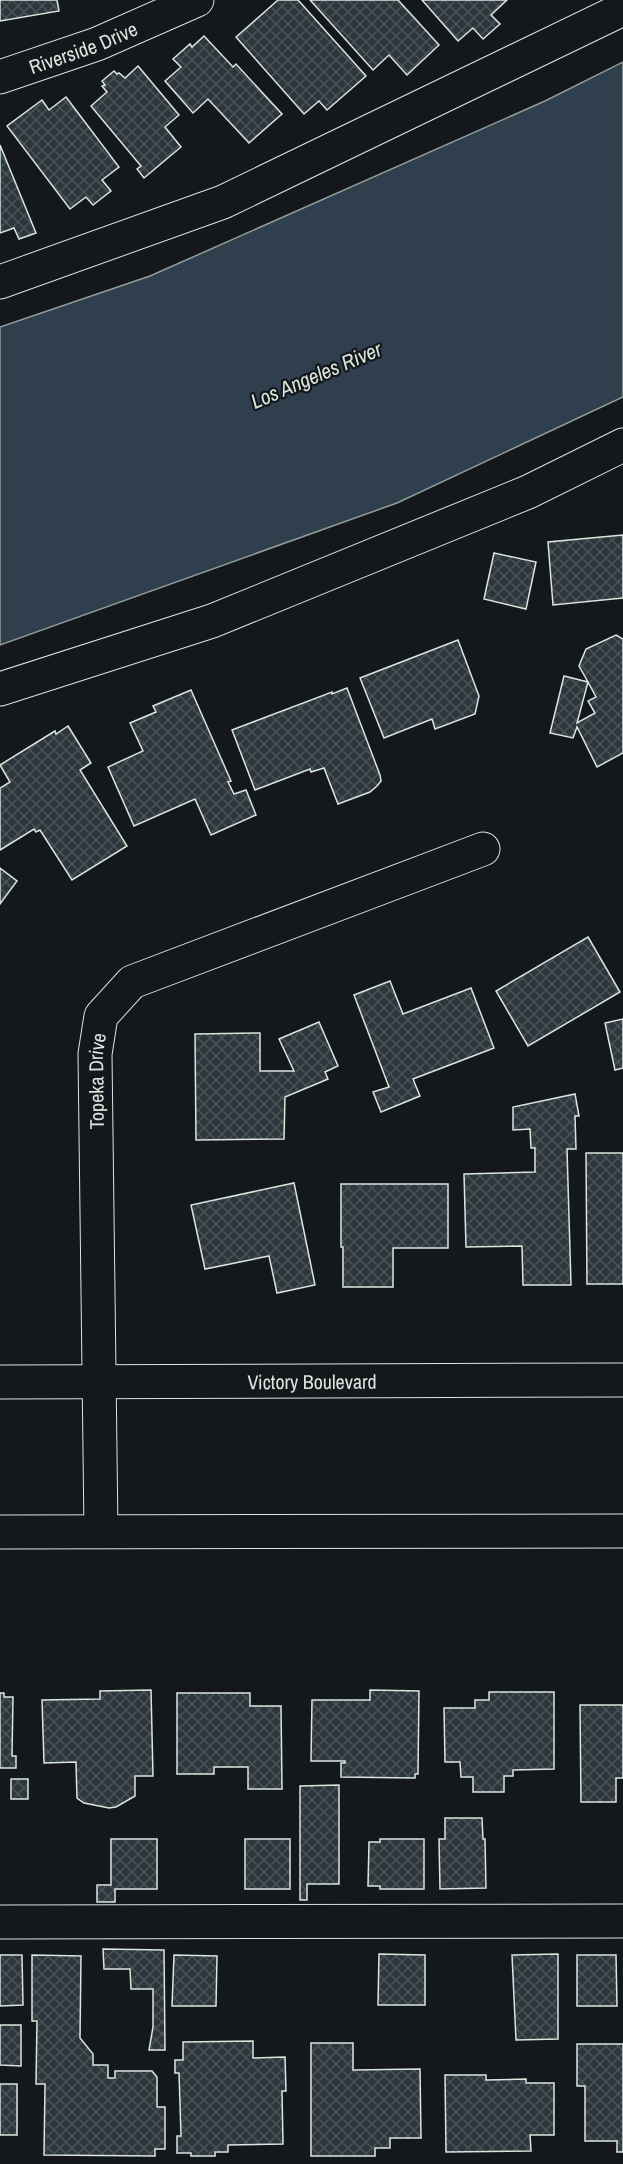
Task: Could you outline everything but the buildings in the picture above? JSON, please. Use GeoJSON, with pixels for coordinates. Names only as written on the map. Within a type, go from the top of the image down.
{"type":"FeatureCollection","features":[{"type":"Feature","properties":{"kind":"street","name":"Riverside Drive"},"geometry":{"type":"LineString","coordinates":[[0,77],[97,44],[197,0]]}},
{"type":"Feature","properties":{"kind":"street"},"geometry":{"type":"LineString","coordinates":[[0,282],[223,202],[623,9]]}},
{"type":"Feature","properties":{"kind":"street"},"geometry":{"type":"LineString","coordinates":[[0,688],[212,621],[528,492],[623,445]]}},
{"type":"Feature","properties":{"kind":"street","name":"Topeka Drive"},"geometry":{"type":"LineString","coordinates":[[101,1532],[95,1054],[101,1016],[132,982],[483,849]]}},
{"type":"Feature","properties":{"kind":"street","name":"Victory Boulevard"},"geometry":{"type":"LineString","coordinates":[[0,1382],[623,1380]]}},
{"type":"Feature","properties":{"kind":"street"},"geometry":{"type":"LineString","coordinates":[[0,1532],[623,1531]]}},
{"type":"Feature","properties":{"kind":"street"},"geometry":{"type":"LineString","coordinates":[[0,1922],[623,1921]]}},
{"type":"Feature","properties":{"kind":"water","name":"Los Angeles River"},"geometry":{"type":"Polygon","coordinates":[[[623,62],[623,397],[397,503],[0,645],[0,327],[150,276],[545,101],[623,62]]]}}]}
